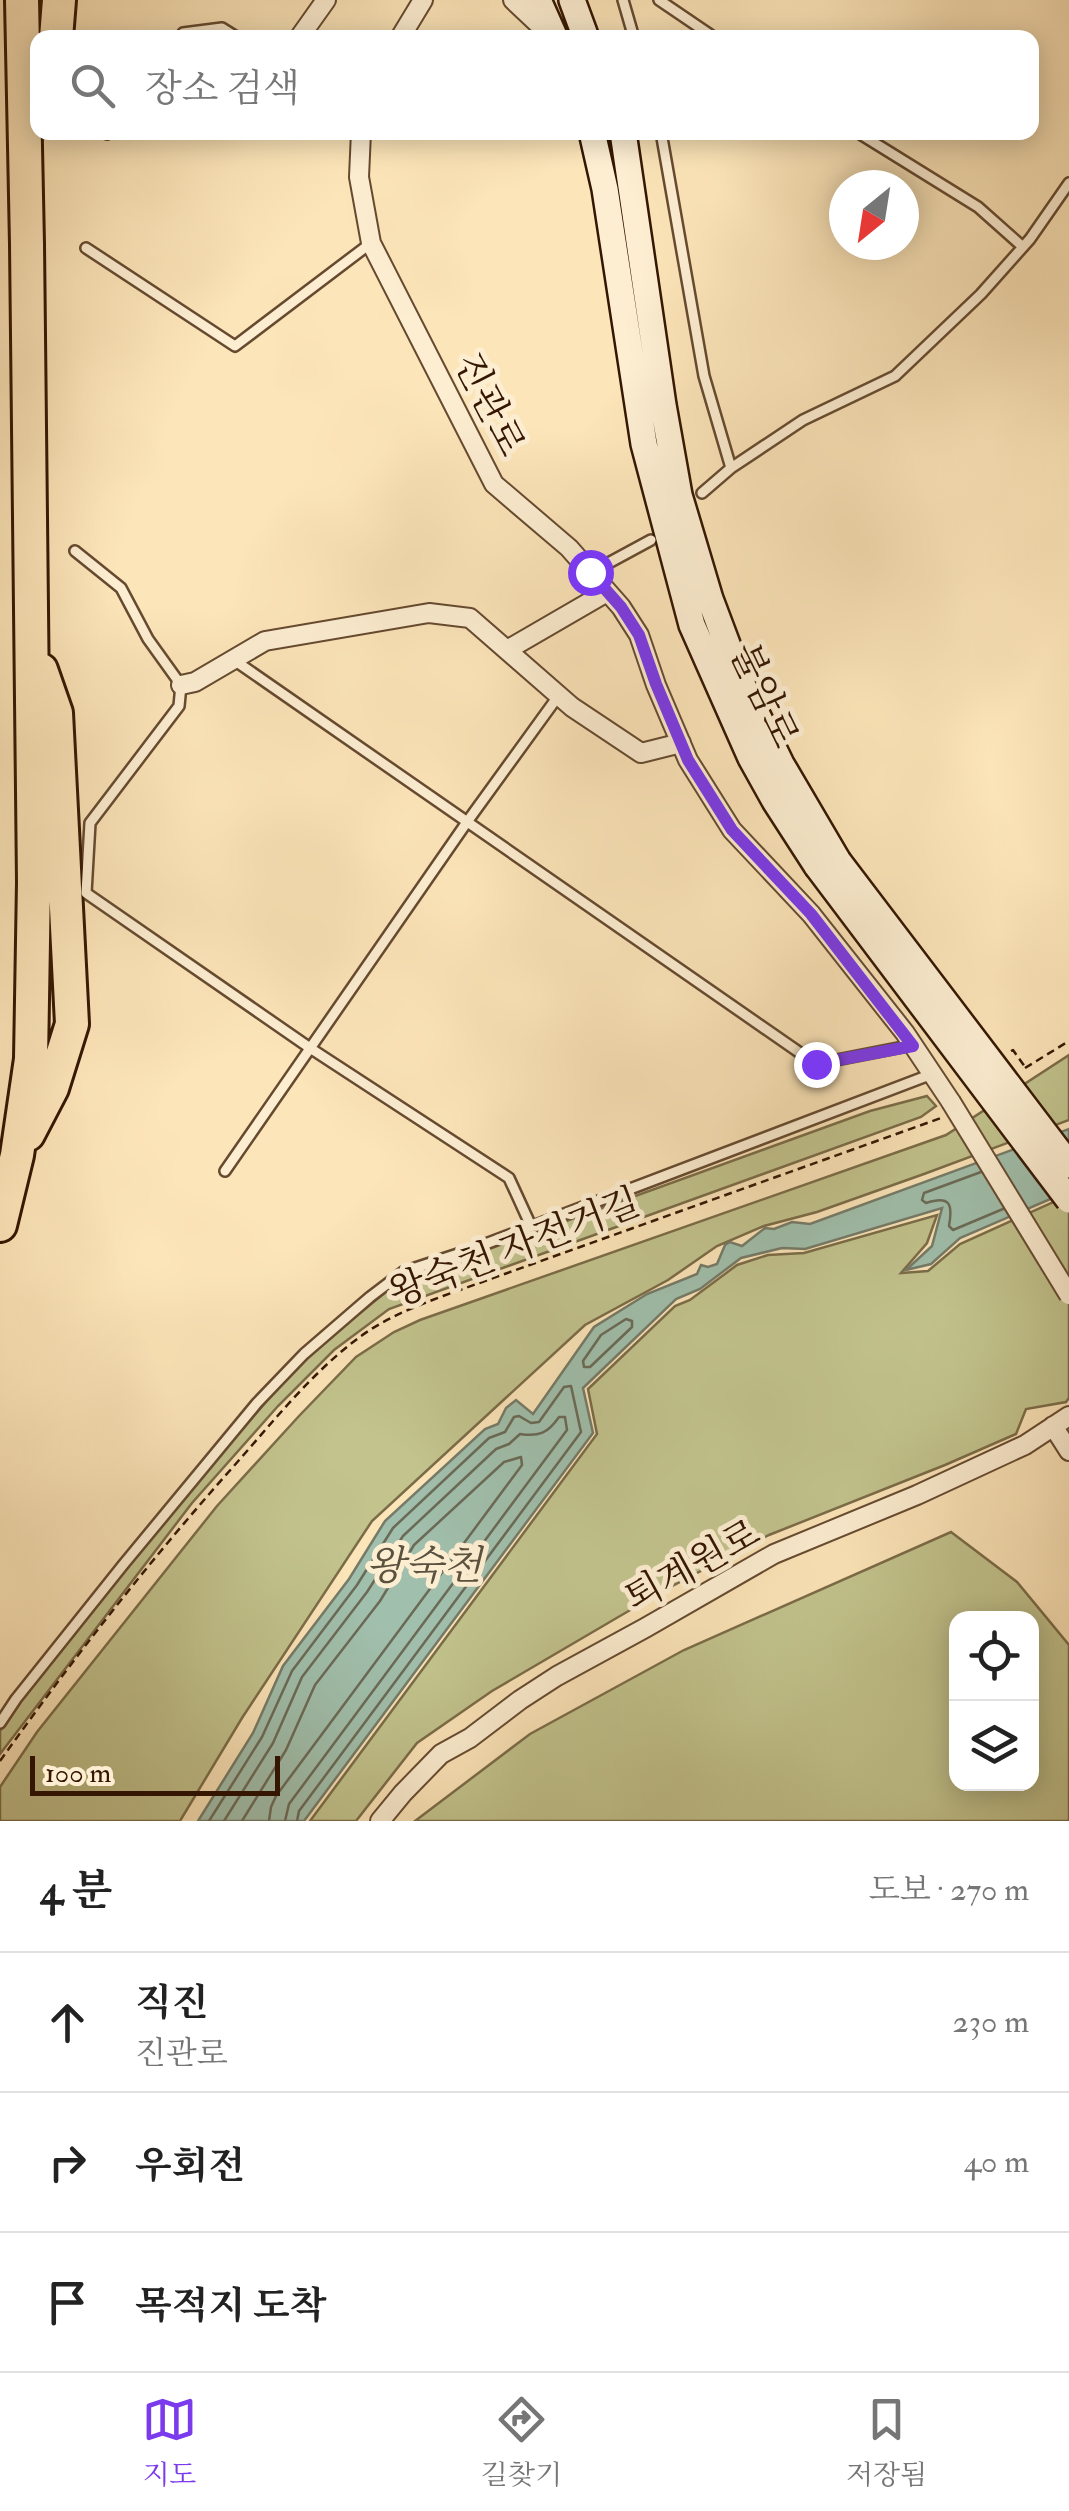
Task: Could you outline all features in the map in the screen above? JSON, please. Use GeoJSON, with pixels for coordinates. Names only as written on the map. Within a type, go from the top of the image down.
{"type":"FeatureCollection","features":[{"type":"Feature","properties":{"kind":"highway"},"geometry":{"type":"LineString","coordinates":[[0,1225],[17,1156],[31,1059],[34,882],[22,0]]}},
{"type":"Feature","properties":{"kind":"highway"},"geometry":{"type":"LineString","coordinates":[[57,30],[59,0]]}},
{"type":"Feature","properties":{"kind":"highway"},"geometry":{"type":"LineString","coordinates":[[27,244],[44,140]]}},
{"type":"Feature","properties":{"kind":"street"},"geometry":{"type":"LineString","coordinates":[[305,30],[326,0]]}},
{"type":"Feature","properties":{"kind":"street"},"geometry":{"type":"LineString","coordinates":[[405,30],[423,0]]}},
{"type":"Feature","properties":{"kind":"street"},"geometry":{"type":"LineString","coordinates":[[513,0],[545,30]]}},
{"type":"Feature","properties":{"kind":"street"},"geometry":{"type":"LineString","coordinates":[[538,0],[551,30]]}},
{"type":"Feature","properties":{"kind":"street"},"geometry":{"type":"LineString","coordinates":[[572,0],[583,30]]}},
{"type":"Feature","properties":{"kind":"street","name":"진관로"},"geometry":{"type":"LineString","coordinates":[[361,140],[359,177],[371,243],[494,484],[569,548],[621,607],[639,635],[688,760],[732,830],[811,914],[913,1046],[1069,1295]]}},
{"type":"Feature","properties":{"kind":"street","name":"불암로"},"geometry":{"type":"LineString","coordinates":[[594,140],[644,444],[692,625],[751,758],[775,802],[1069,1165]]}},
{"type":"Feature","properties":{"kind":"street","name":"불암로"},"geometry":{"type":"LineString","coordinates":[[624,140],[662,405],[684,512],[742,684],[827,863],[1069,1200]]}},
{"type":"Feature","properties":{"kind":"street"},"geometry":{"type":"LineString","coordinates":[[507,650],[607,592]]}},
{"type":"Feature","properties":{"kind":"street"},"geometry":{"type":"LineString","coordinates":[[181,685],[195,682],[265,641],[429,613],[470,618],[572,707],[640,753],[681,743]]}},
{"type":"Feature","properties":{"kind":"street"},"geometry":{"type":"LineString","coordinates":[[1061,1421],[1069,1450]]}},
{"type":"Feature","properties":{"kind":"street","name":"퇴계원로"},"geometry":{"type":"LineString","coordinates":[[380,1821],[440,1754],[470,1738],[556,1676],[774,1554],[1025,1445],[1061,1421]]}},
{"type":"Feature","properties":{"kind":"lane"},"geometry":{"type":"LineString","coordinates":[[623,0],[632,30]]}},
{"type":"Feature","properties":{"kind":"lane"},"geometry":{"type":"LineString","coordinates":[[659,0],[703,30]]}},
{"type":"Feature","properties":{"kind":"lane"},"geometry":{"type":"LineString","coordinates":[[663,140],[704,376],[731,468]]}},
{"type":"Feature","properties":{"kind":"lane"},"geometry":{"type":"LineString","coordinates":[[870,140],[978,207],[1023,247]]}},
{"type":"Feature","properties":{"kind":"lane"},"geometry":{"type":"LineString","coordinates":[[702,492],[802,420],[895,376],[981,294],[1023,247],[1069,183]]}},
{"type":"Feature","properties":{"kind":"lane"},"geometry":{"type":"LineString","coordinates":[[86,248],[235,346],[371,243]]}},
{"type":"Feature","properties":{"kind":"lane"},"geometry":{"type":"LineString","coordinates":[[590,572],[652,540]]}},
{"type":"Feature","properties":{"kind":"lane"},"geometry":{"type":"LineString","coordinates":[[75,550],[121,588],[148,639],[181,685],[179,706],[90,823],[86,893],[310,1048],[509,1178],[532,1226]]}},
{"type":"Feature","properties":{"kind":"lane"},"geometry":{"type":"LineString","coordinates":[[234,660],[816,1064],[913,1046]]}},
{"type":"Feature","properties":{"kind":"lane"},"geometry":{"type":"LineString","coordinates":[[225,1170],[559,696]]}},
{"type":"Feature","properties":{"kind":"lane"},"geometry":{"type":"LineString","coordinates":[[0,1723],[123,1565],[257,1403],[304,1354],[403,1272],[932,1074]]}},
{"type":"Feature","properties":{"kind":"path"},"geometry":{"type":"LineString","coordinates":[[1048,1054],[1069,1040]]}},
{"type":"Feature","properties":{"kind":"path"},"geometry":{"type":"LineString","coordinates":[[1013,1050],[1026,1068]]}},
{"type":"Feature","properties":{"kind":"path","name":"왕숙천 자전거길"},"geometry":{"type":"LineString","coordinates":[[0,1761],[80,1653],[205,1497],[302,1390],[379,1324],[418,1306],[930,1123]]}},
{"type":"Feature","properties":{"kind":"green space"},"geometry":{"type":"Polygon","coordinates":[[[1069,1055],[1069,1120],[817,1212],[764,1226],[717,1246],[668,1280],[585,1325],[372,1521],[242,1718],[180,1821],[0,1821],[0,1787],[37,1732],[217,1506],[356,1357],[420,1320],[946,1135],[1069,1055]]]}},
{"type":"Feature","properties":{"kind":"green space"},"geometry":{"type":"Polygon","coordinates":[[[927,1096],[936,1106],[921,1117],[389,1309],[334,1350],[192,1503],[0,1754],[0,1731],[16,1707],[174,1509],[301,1361],[398,1282],[870,1111],[927,1096]]]}},
{"type":"Feature","properties":{"kind":"green space"},"geometry":{"type":"Polygon","coordinates":[[[1069,1195],[1066,1402],[1026,1409],[1016,1434],[769,1535],[661,1592],[492,1691],[417,1743],[356,1821],[310,1821],[597,1434],[588,1389],[675,1306],[690,1300],[737,1265],[768,1255],[804,1253],[937,1215],[927,1243],[901,1273],[928,1271],[960,1244],[1069,1195]]]}},
{"type":"Feature","properties":{"kind":"green space"},"geometry":{"type":"Polygon","coordinates":[[[951,1532],[1017,1582],[1069,1645],[1069,1821],[415,1821],[530,1734],[684,1650],[951,1532]]]}},
{"type":"Feature","properties":{"kind":"water","name":"왕숙천"},"geometry":{"type":"Polygon","coordinates":[[[1069,1129],[1069,1191],[960,1238],[931,1264],[906,1270],[932,1246],[942,1208],[805,1249],[782,1248],[741,1258],[700,1289],[676,1299],[583,1388],[593,1433],[304,1821],[198,1821],[253,1733],[283,1666],[349,1579],[385,1521],[485,1429],[498,1424],[506,1408],[516,1400],[533,1414],[594,1327],[647,1294],[697,1274],[701,1265],[717,1264],[730,1242],[742,1246],[765,1228],[792,1222],[810,1224],[1069,1129]]]}},
{"type":"Feature","properties":{"kind":"route"},"geometry":{"type":"LineString","coordinates":[[590,572],[639,635],[688,760],[732,830],[811,914],[913,1046],[816,1064]]}}]}
